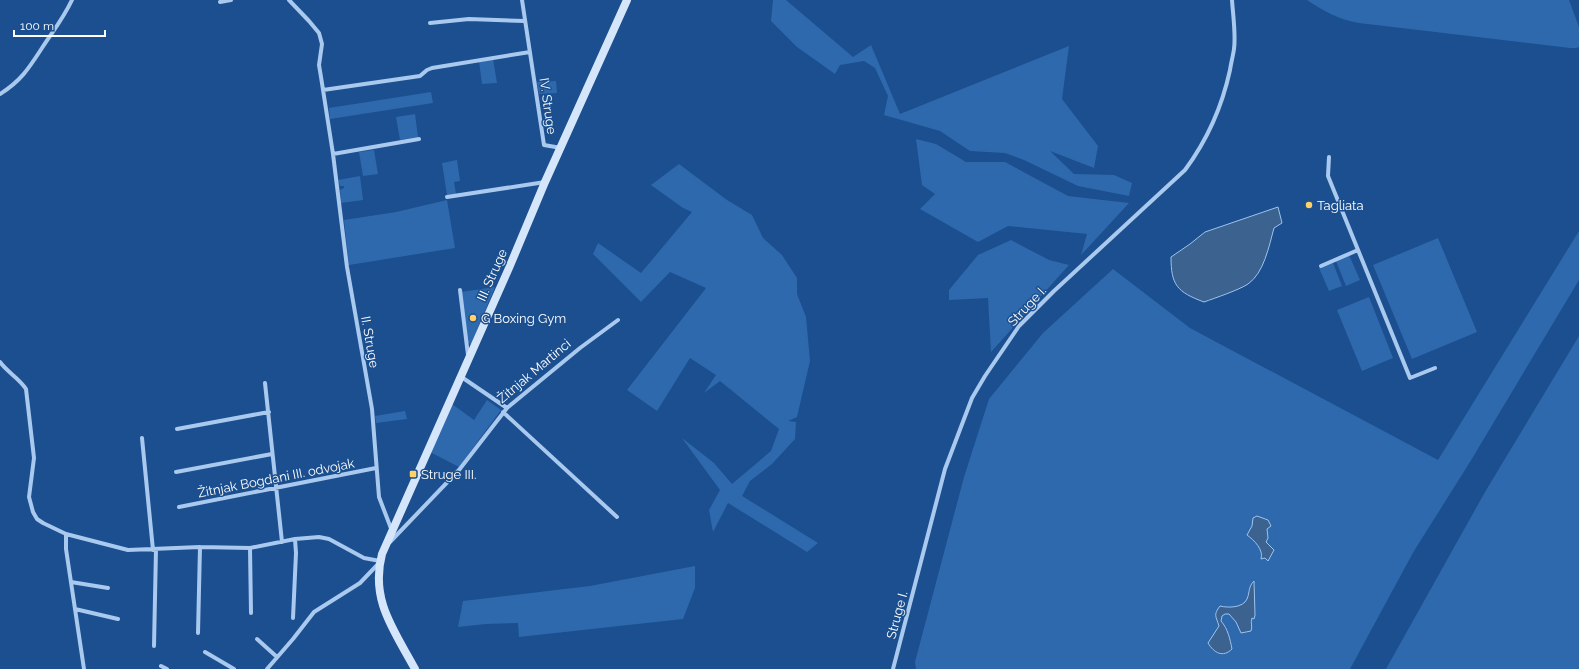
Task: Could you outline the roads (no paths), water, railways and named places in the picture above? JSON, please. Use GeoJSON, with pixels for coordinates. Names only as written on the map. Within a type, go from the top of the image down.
{"type":"FeatureCollection","features":[{"type":"Feature","properties":{"kind":"street"},"geometry":{"type":"LineString","coordinates":[[0,94],[21,78],[32,65],[62,20],[72,0]]}},
{"type":"Feature","properties":{"kind":"street"},"geometry":{"type":"LineString","coordinates":[[220,2],[231,0]]}},
{"type":"Feature","properties":{"kind":"street","name":"II. Struge"},"geometry":{"type":"LineString","coordinates":[[289,0],[314,27],[321,39],[322,50],[319,65],[347,267],[372,409],[379,497],[392,532]]}},
{"type":"Feature","properties":{"kind":"street","name":"IV. Struge"},"geometry":{"type":"LineString","coordinates":[[522,0],[544,145],[561,148]]}},
{"type":"Feature","properties":{"kind":"street","name":"III. Struge"},"geometry":{"type":"LineString","coordinates":[[385,546],[469,358],[545,182],[627,0]]}},
{"type":"Feature","properties":{"kind":"street","name":"Struge I."},"geometry":{"type":"LineString","coordinates":[[893,669],[946,469],[972,398],[984,376],[1019,326],[1054,291],[1185,170],[1195,157],[1210,131],[1227,82],[1234,48],[1232,0]]}},
{"type":"Feature","properties":{"kind":"street"},"geometry":{"type":"LineString","coordinates":[[430,23],[469,19],[524,21]]}},
{"type":"Feature","properties":{"kind":"street"},"geometry":{"type":"LineString","coordinates":[[323,90],[420,76],[427,70],[530,52]]}},
{"type":"Feature","properties":{"kind":"street"},"geometry":{"type":"LineString","coordinates":[[332,154],[419,139]]}},
{"type":"Feature","properties":{"kind":"street"},"geometry":{"type":"LineString","coordinates":[[1328,157],[1328,176],[1410,378],[1435,368]]}},
{"type":"Feature","properties":{"kind":"street"},"geometry":{"type":"LineString","coordinates":[[447,197],[545,182]]}},
{"type":"Feature","properties":{"kind":"street"},"geometry":{"type":"LineString","coordinates":[[1321,266],[1358,250]]}},
{"type":"Feature","properties":{"kind":"street"},"geometry":{"type":"LineString","coordinates":[[460,290],[469,358]]}},
{"type":"Feature","properties":{"kind":"street","name":"Žitnjak Martinci"},"geometry":{"type":"LineString","coordinates":[[415,669],[384,609],[379,590],[380,561],[385,546],[459,470],[507,408],[580,348],[618,320]]}},
{"type":"Feature","properties":{"kind":"street"},"geometry":{"type":"LineString","coordinates":[[0,362],[6,370],[22,384],[27,394],[34,458],[29,496],[33,512],[37,519],[43,523],[66,534],[128,550],[200,547],[250,548],[295,539],[314,537],[325,538],[364,558],[380,561]]}},
{"type":"Feature","properties":{"kind":"street"},"geometry":{"type":"LineString","coordinates":[[460,376],[507,408]]}},
{"type":"Feature","properties":{"kind":"street"},"geometry":{"type":"LineString","coordinates":[[265,383],[269,412],[275,488],[282,542]]}},
{"type":"Feature","properties":{"kind":"street"},"geometry":{"type":"LineString","coordinates":[[177,429],[269,412]]}},
{"type":"Feature","properties":{"kind":"street"},"geometry":{"type":"LineString","coordinates":[[503,412],[617,517]]}},
{"type":"Feature","properties":{"kind":"street"},"geometry":{"type":"LineString","coordinates":[[142,438],[154,550],[154,646]]}},
{"type":"Feature","properties":{"kind":"street"},"geometry":{"type":"LineString","coordinates":[[176,472],[272,454]]}},
{"type":"Feature","properties":{"kind":"street","name":"Žitnjak Bogdani III. odvojak"},"geometry":{"type":"LineString","coordinates":[[179,507],[376,468]]}},
{"type":"Feature","properties":{"kind":"street"},"geometry":{"type":"LineString","coordinates":[[66,534],[66,549],[84,669]]}},
{"type":"Feature","properties":{"kind":"street"},"geometry":{"type":"LineString","coordinates":[[293,618],[296,553],[295,539]]}},
{"type":"Feature","properties":{"kind":"street"},"geometry":{"type":"LineString","coordinates":[[198,633],[200,547]]}},
{"type":"Feature","properties":{"kind":"street"},"geometry":{"type":"LineString","coordinates":[[250,548],[250,613]]}},
{"type":"Feature","properties":{"kind":"street"},"geometry":{"type":"LineString","coordinates":[[267,669],[294,639],[314,612],[360,583],[380,561]]}},
{"type":"Feature","properties":{"kind":"street"},"geometry":{"type":"LineString","coordinates":[[71,582],[108,588]]}},
{"type":"Feature","properties":{"kind":"street"},"geometry":{"type":"LineString","coordinates":[[75,609],[118,619]]}},
{"type":"Feature","properties":{"kind":"street"},"geometry":{"type":"LineString","coordinates":[[256,640],[277,657]]}},
{"type":"Feature","properties":{"kind":"street"},"geometry":{"type":"LineString","coordinates":[[205,652],[234,669]]}},
{"type":"Feature","properties":{"kind":"street"},"geometry":{"type":"LineString","coordinates":[[161,666],[167,669]]}},
{"type":"Feature","properties":{"kind":"place","name":"Tagliata"},"geometry":{"type":"Point","coordinates":[1309,205]}},
{"type":"Feature","properties":{"kind":"place","name":"G Boxing Gym"},"geometry":{"type":"Point","coordinates":[473,318]}},
{"type":"Feature","properties":{"kind":"place","name":"Struge III."},"geometry":{"type":"Point","coordinates":[413,474]}}]}
